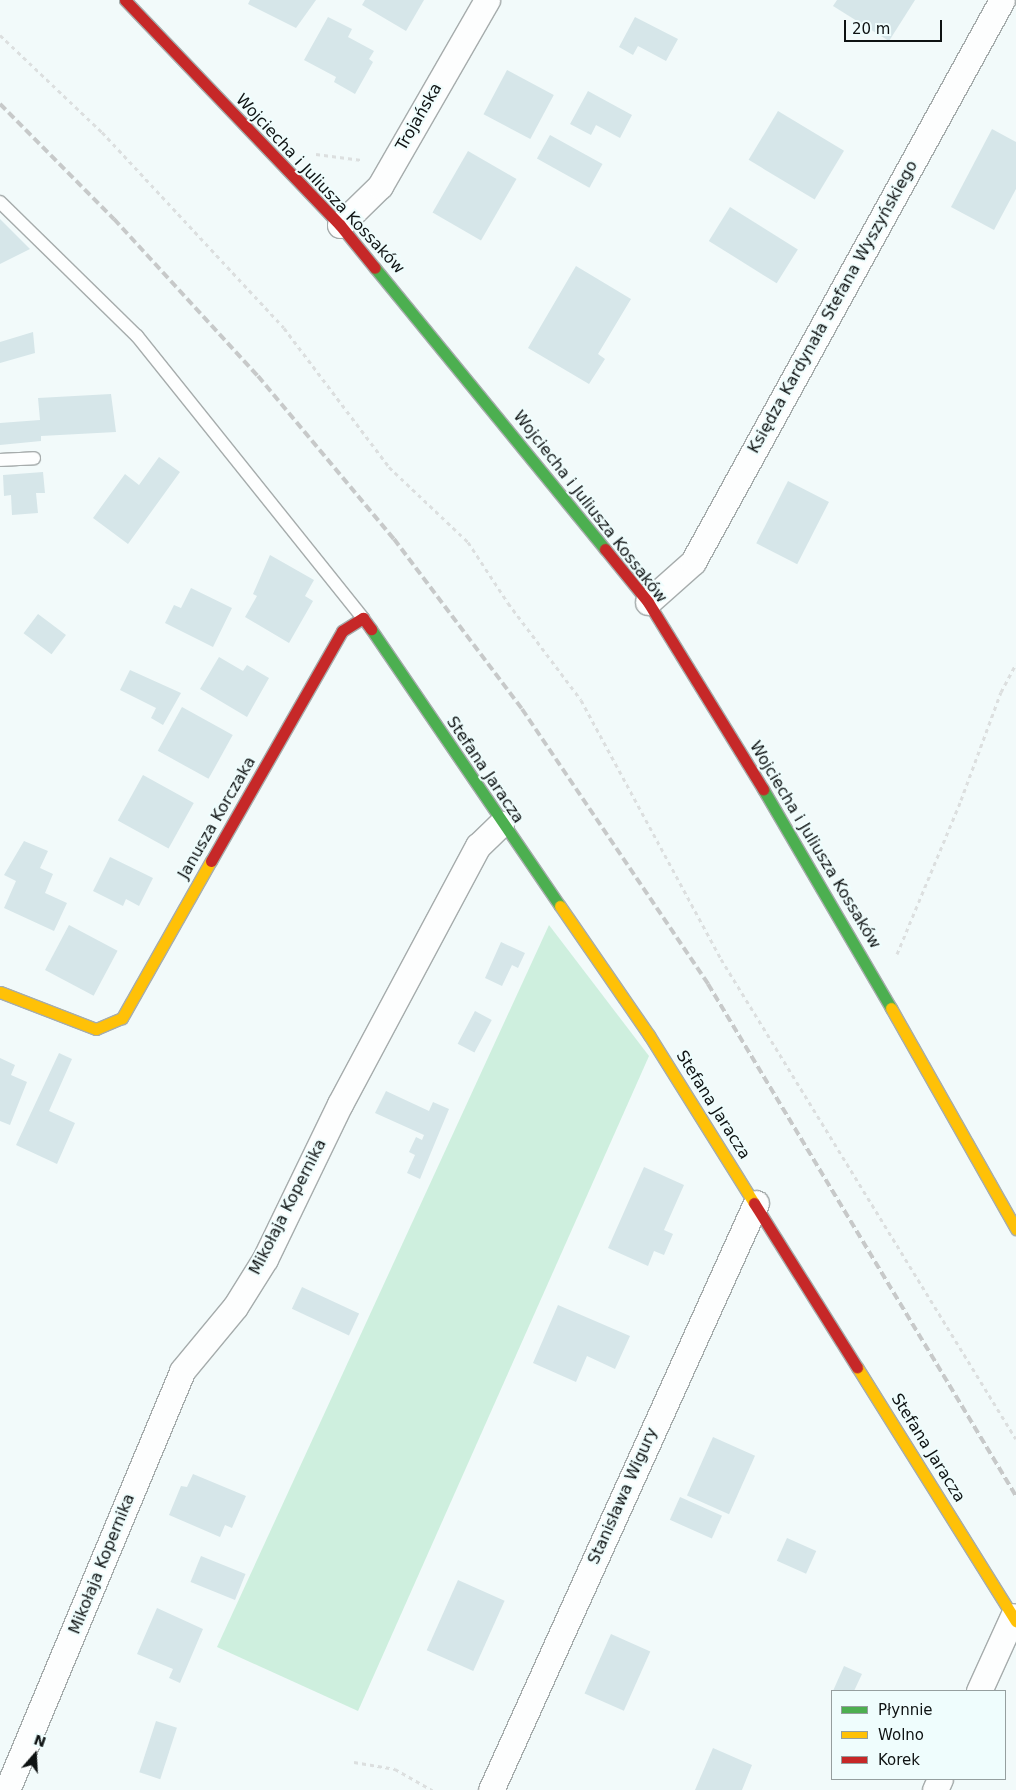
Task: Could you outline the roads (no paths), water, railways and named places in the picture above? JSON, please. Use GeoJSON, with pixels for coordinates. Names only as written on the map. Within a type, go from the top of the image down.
{"type":"FeatureCollection","features":[{"type":"Feature","properties":{"kind":"street","name":"Wojciecha i Juliusza Kossaków"},"geometry":{"type":"LineString","coordinates":[[125,0],[340,224],[648,602],[829,897],[1016,1229]]}},
{"type":"Feature","properties":{"kind":"street","name":"Trojańska"},"geometry":{"type":"LineString","coordinates":[[340,224],[380,186],[486,0]]}},
{"type":"Feature","properties":{"kind":"street","name":"Księdza Kardynała Stefana Wyszyńskiego"},"geometry":{"type":"LineString","coordinates":[[648,602],[693,562],[1002,0]]}},
{"type":"Feature","properties":{"kind":"street","name":"Stefana Jaracza"},"geometry":{"type":"LineString","coordinates":[[363,618],[501,824],[649,1035],[756,1203],[1014,1619]]}},
{"type":"Feature","properties":{"kind":"street","name":"Janusza Korczaka"},"geometry":{"type":"LineString","coordinates":[[0,992],[96,1029],[122,1018],[342,631],[363,618]]}},
{"type":"Feature","properties":{"kind":"street","name":"Mikołaja Kopernika"},"geometry":{"type":"LineString","coordinates":[[7,1790],[182,1371],[235,1307],[265,1259],[340,1104],[478,846],[501,824]]}},
{"type":"Feature","properties":{"kind":"street","name":"Stanisława Wigury"},"geometry":{"type":"LineString","coordinates":[[491,1790],[756,1203]]}},
{"type":"Feature","properties":{"kind":"street"},"geometry":{"type":"LineString","coordinates":[[979,1690],[1014,1619]]}},
{"type":"Feature","properties":{"kind":"lane"},"geometry":{"type":"LineString","coordinates":[[0,202],[138,336],[363,618]]}},
{"type":"Feature","properties":{"kind":"lane"},"geometry":{"type":"LineString","coordinates":[[0,460],[34,458]]}},
{"type":"Feature","properties":{"kind":"railway"},"geometry":{"type":"LineString","coordinates":[[0,104],[114,219],[258,376],[394,539],[522,709],[708,984],[1016,1496]]}}]}
